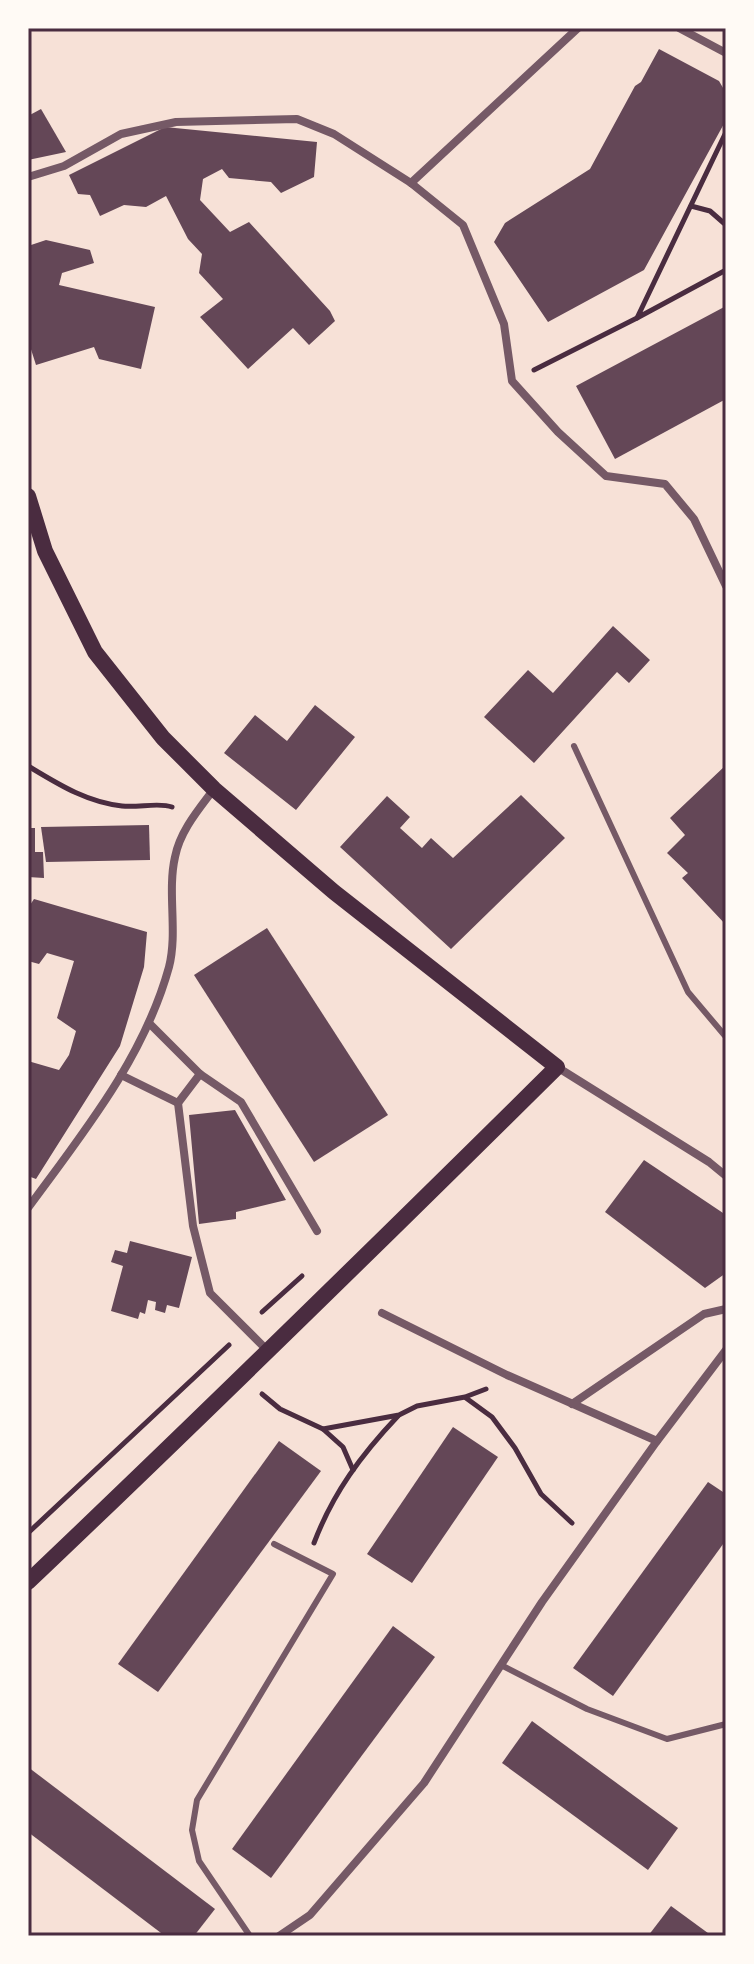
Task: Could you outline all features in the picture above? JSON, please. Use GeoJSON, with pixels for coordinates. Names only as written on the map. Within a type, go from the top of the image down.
{"type":"FeatureCollection","features":[{"type":"Feature","properties":{"kind":"main road"},"geometry":{"type":"LineString","coordinates":[[28,496],[45,551],[95,652],[163,738],[214,789],[346,902],[557,1067],[242,1379],[28,1582]]}},
{"type":"Feature","properties":{"kind":"street"},"geometry":{"type":"LineString","coordinates":[[411,183],[578,28]]}},
{"type":"Feature","properties":{"kind":"street"},"geometry":{"type":"LineString","coordinates":[[679,28],[726,53]]}},
{"type":"Feature","properties":{"kind":"street"},"geometry":{"type":"LineString","coordinates":[[28,177],[64,166],[121,134],[192,121],[297,119],[334,134],[411,183],[463,225],[504,324],[512,381],[558,432],[606,476],[665,484],[694,519],[726,586]]}},
{"type":"Feature","properties":{"kind":"street"},"geometry":{"type":"LineString","coordinates":[[28,1208],[84,1132],[121,1075],[149,1023],[170,963],[175,857],[191,819],[214,789]]}},
{"type":"Feature","properties":{"kind":"street"},"geometry":{"type":"LineString","coordinates":[[149,1023],[200,1074],[241,1102],[317,1231]]}},
{"type":"Feature","properties":{"kind":"street"},"geometry":{"type":"LineString","coordinates":[[557,1067],[709,1162],[726,1176]]}},
{"type":"Feature","properties":{"kind":"street"},"geometry":{"type":"LineString","coordinates":[[200,1074],[178,1103],[193,1226],[210,1293],[269,1352]]}},
{"type":"Feature","properties":{"kind":"street"},"geometry":{"type":"LineString","coordinates":[[121,1075],[178,1103]]}},
{"type":"Feature","properties":{"kind":"street"},"geometry":{"type":"LineString","coordinates":[[572,1404],[704,1314],[726,1309]]}},
{"type":"Feature","properties":{"kind":"street"},"geometry":{"type":"LineString","coordinates":[[382,1313],[507,1375],[657,1441]]}},
{"type":"Feature","properties":{"kind":"street"},"geometry":{"type":"LineString","coordinates":[[279,1936],[310,1915],[424,1783],[588,1537],[726,1350]]}},
{"type":"Feature","properties":{"kind":"lane"},"geometry":{"type":"LineString","coordinates":[[574,746],[688,992],[726,1037]]}},
{"type":"Feature","properties":{"kind":"lane"},"geometry":{"type":"LineString","coordinates":[[250,1936],[199,1861],[192,1830],[197,1800],[333,1574],[274,1544]]}},
{"type":"Feature","properties":{"kind":"lane"},"geometry":{"type":"LineString","coordinates":[[501,1665],[587,1709],[667,1739],[726,1724]]}},
{"type":"Feature","properties":{"kind":"path"},"geometry":{"type":"LineString","coordinates":[[637,318],[726,132]]}},
{"type":"Feature","properties":{"kind":"path"},"geometry":{"type":"LineString","coordinates":[[691,206],[710,211],[726,225]]}},
{"type":"Feature","properties":{"kind":"path"},"geometry":{"type":"LineString","coordinates":[[512,381],[726,270]]}},
{"type":"Feature","properties":{"kind":"path"},"geometry":{"type":"LineString","coordinates":[[28,766],[75,795],[119,806],[169,805],[191,819]]}},
{"type":"Feature","properties":{"kind":"path"},"geometry":{"type":"LineString","coordinates":[[28,1533],[312,1267]]}},
{"type":"Feature","properties":{"kind":"path"},"geometry":{"type":"LineString","coordinates":[[220,1355],[242,1379],[280,1409],[323,1429],[343,1447],[353,1470]]}},
{"type":"Feature","properties":{"kind":"path"},"geometry":{"type":"LineString","coordinates":[[323,1429],[399,1415],[417,1406],[465,1397],[507,1375]]}},
{"type":"Feature","properties":{"kind":"path"},"geometry":{"type":"LineString","coordinates":[[465,1397],[492,1417],[515,1448],[541,1494],[588,1537]]}},
{"type":"Feature","properties":{"kind":"path"},"geometry":{"type":"LineString","coordinates":[[307,1561],[327,1508],[374,1441],[399,1415]]}},
{"type":"Feature","properties":{"kind":"building"},"geometry":{"type":"Polygon","coordinates":[[[659,49],[719,81],[726,93],[726,120],[644,270],[548,322],[494,242],[505,223],[590,169],[659,49]]]}},
{"type":"Feature","properties":{"kind":"building"},"geometry":{"type":"Polygon","coordinates":[[[41,109],[66,152],[28,160],[28,116],[41,109]]]}},
{"type":"Feature","properties":{"kind":"building"},"geometry":{"type":"Polygon","coordinates":[[[165,127],[317,142],[314,177],[281,193],[271,182],[229,178],[222,169],[203,179],[200,200],[230,232],[249,222],[330,311],[335,321],[309,345],[293,328],[248,369],[200,317],[223,299],[199,273],[202,254],[188,239],[166,196],[146,207],[124,205],[100,216],[90,195],[78,194],[69,175],[165,127]]]}},
{"type":"Feature","properties":{"kind":"building"},"geometry":{"type":"Polygon","coordinates":[[[46,240],[90,250],[94,263],[62,273],[59,285],[155,307],[141,369],[99,359],[94,347],[36,365],[28,340],[28,246],[46,240]]]}},
{"type":"Feature","properties":{"kind":"building"},"geometry":{"type":"Polygon","coordinates":[[[726,306],[726,399],[615,459],[576,386],[726,306]]]}},
{"type":"Feature","properties":{"kind":"building"},"geometry":{"type":"Polygon","coordinates":[[[613,626],[650,660],[629,683],[617,672],[534,763],[484,717],[528,670],[553,693],[613,626]]]}},
{"type":"Feature","properties":{"kind":"building"},"geometry":{"type":"Polygon","coordinates":[[[315,705],[355,737],[296,810],[224,753],[255,715],[287,741],[315,705]]]}},
{"type":"Feature","properties":{"kind":"building"},"geometry":{"type":"Polygon","coordinates":[[[726,765],[726,925],[682,878],[688,873],[667,853],[685,835],[670,818],[726,765]]]}},
{"type":"Feature","properties":{"kind":"building"},"geometry":{"type":"Polygon","coordinates":[[[521,795],[565,838],[451,949],[340,847],[387,796],[410,817],[400,828],[422,848],[431,838],[453,858],[521,795]]]}},
{"type":"Feature","properties":{"kind":"building"},"geometry":{"type":"Polygon","coordinates":[[[149,825],[150,860],[46,862],[41,827],[149,825]]]}},
{"type":"Feature","properties":{"kind":"building"},"geometry":{"type":"Polygon","coordinates":[[[28,828],[35,828],[35,852],[43,852],[44,878],[28,877],[28,828]]]}},
{"type":"Feature","properties":{"kind":"building"},"geometry":{"type":"Polygon","coordinates":[[[34,899],[147,932],[144,967],[120,1046],[36,1179],[28,1176],[28,1061],[59,1070],[69,1055],[76,1031],[57,1018],[74,961],[47,953],[39,964],[28,961],[28,908],[34,899]]]}},
{"type":"Feature","properties":{"kind":"building"},"geometry":{"type":"Polygon","coordinates":[[[267,928],[388,1115],[314,1162],[194,975],[267,928]]]}},
{"type":"Feature","properties":{"kind":"building"},"geometry":{"type":"Polygon","coordinates":[[[235,1110],[286,1200],[236,1212],[236,1219],[199,1224],[189,1115],[235,1110]]]}},
{"type":"Feature","properties":{"kind":"building"},"geometry":{"type":"Polygon","coordinates":[[[644,1160],[726,1215],[726,1273],[705,1288],[605,1212],[644,1160]]]}},
{"type":"Feature","properties":{"kind":"building"},"geometry":{"type":"Polygon","coordinates":[[[130,1241],[192,1257],[179,1308],[167,1305],[165,1313],[155,1310],[156,1302],[148,1300],[145,1314],[140,1312],[138,1319],[111,1311],[123,1266],[111,1262],[115,1250],[127,1253],[130,1241]]]}},
{"type":"Feature","properties":{"kind":"building"},"geometry":{"type":"Polygon","coordinates":[[[453,1427],[498,1457],[412,1583],[367,1554],[453,1427]]]}},
{"type":"Feature","properties":{"kind":"building"},"geometry":{"type":"Polygon","coordinates":[[[279,1441],[321,1471],[158,1692],[118,1664],[279,1441]]]}},
{"type":"Feature","properties":{"kind":"building"},"geometry":{"type":"Polygon","coordinates":[[[708,1482],[726,1494],[726,1540],[613,1696],[573,1668],[708,1482]]]}},
{"type":"Feature","properties":{"kind":"building"},"geometry":{"type":"Polygon","coordinates":[[[393,1626],[435,1657],[271,1878],[232,1849],[393,1626]]]}},
{"type":"Feature","properties":{"kind":"building"},"geometry":{"type":"Polygon","coordinates":[[[532,1721],[678,1828],[648,1870],[502,1763],[532,1721]]]}},
{"type":"Feature","properties":{"kind":"building"},"geometry":{"type":"Polygon","coordinates":[[[28,1767],[215,1909],[194,1936],[165,1936],[28,1832],[28,1767]]]}},
{"type":"Feature","properties":{"kind":"building"},"geometry":{"type":"Polygon","coordinates":[[[671,1906],[712,1936],[648,1936],[671,1906]]]}}]}
